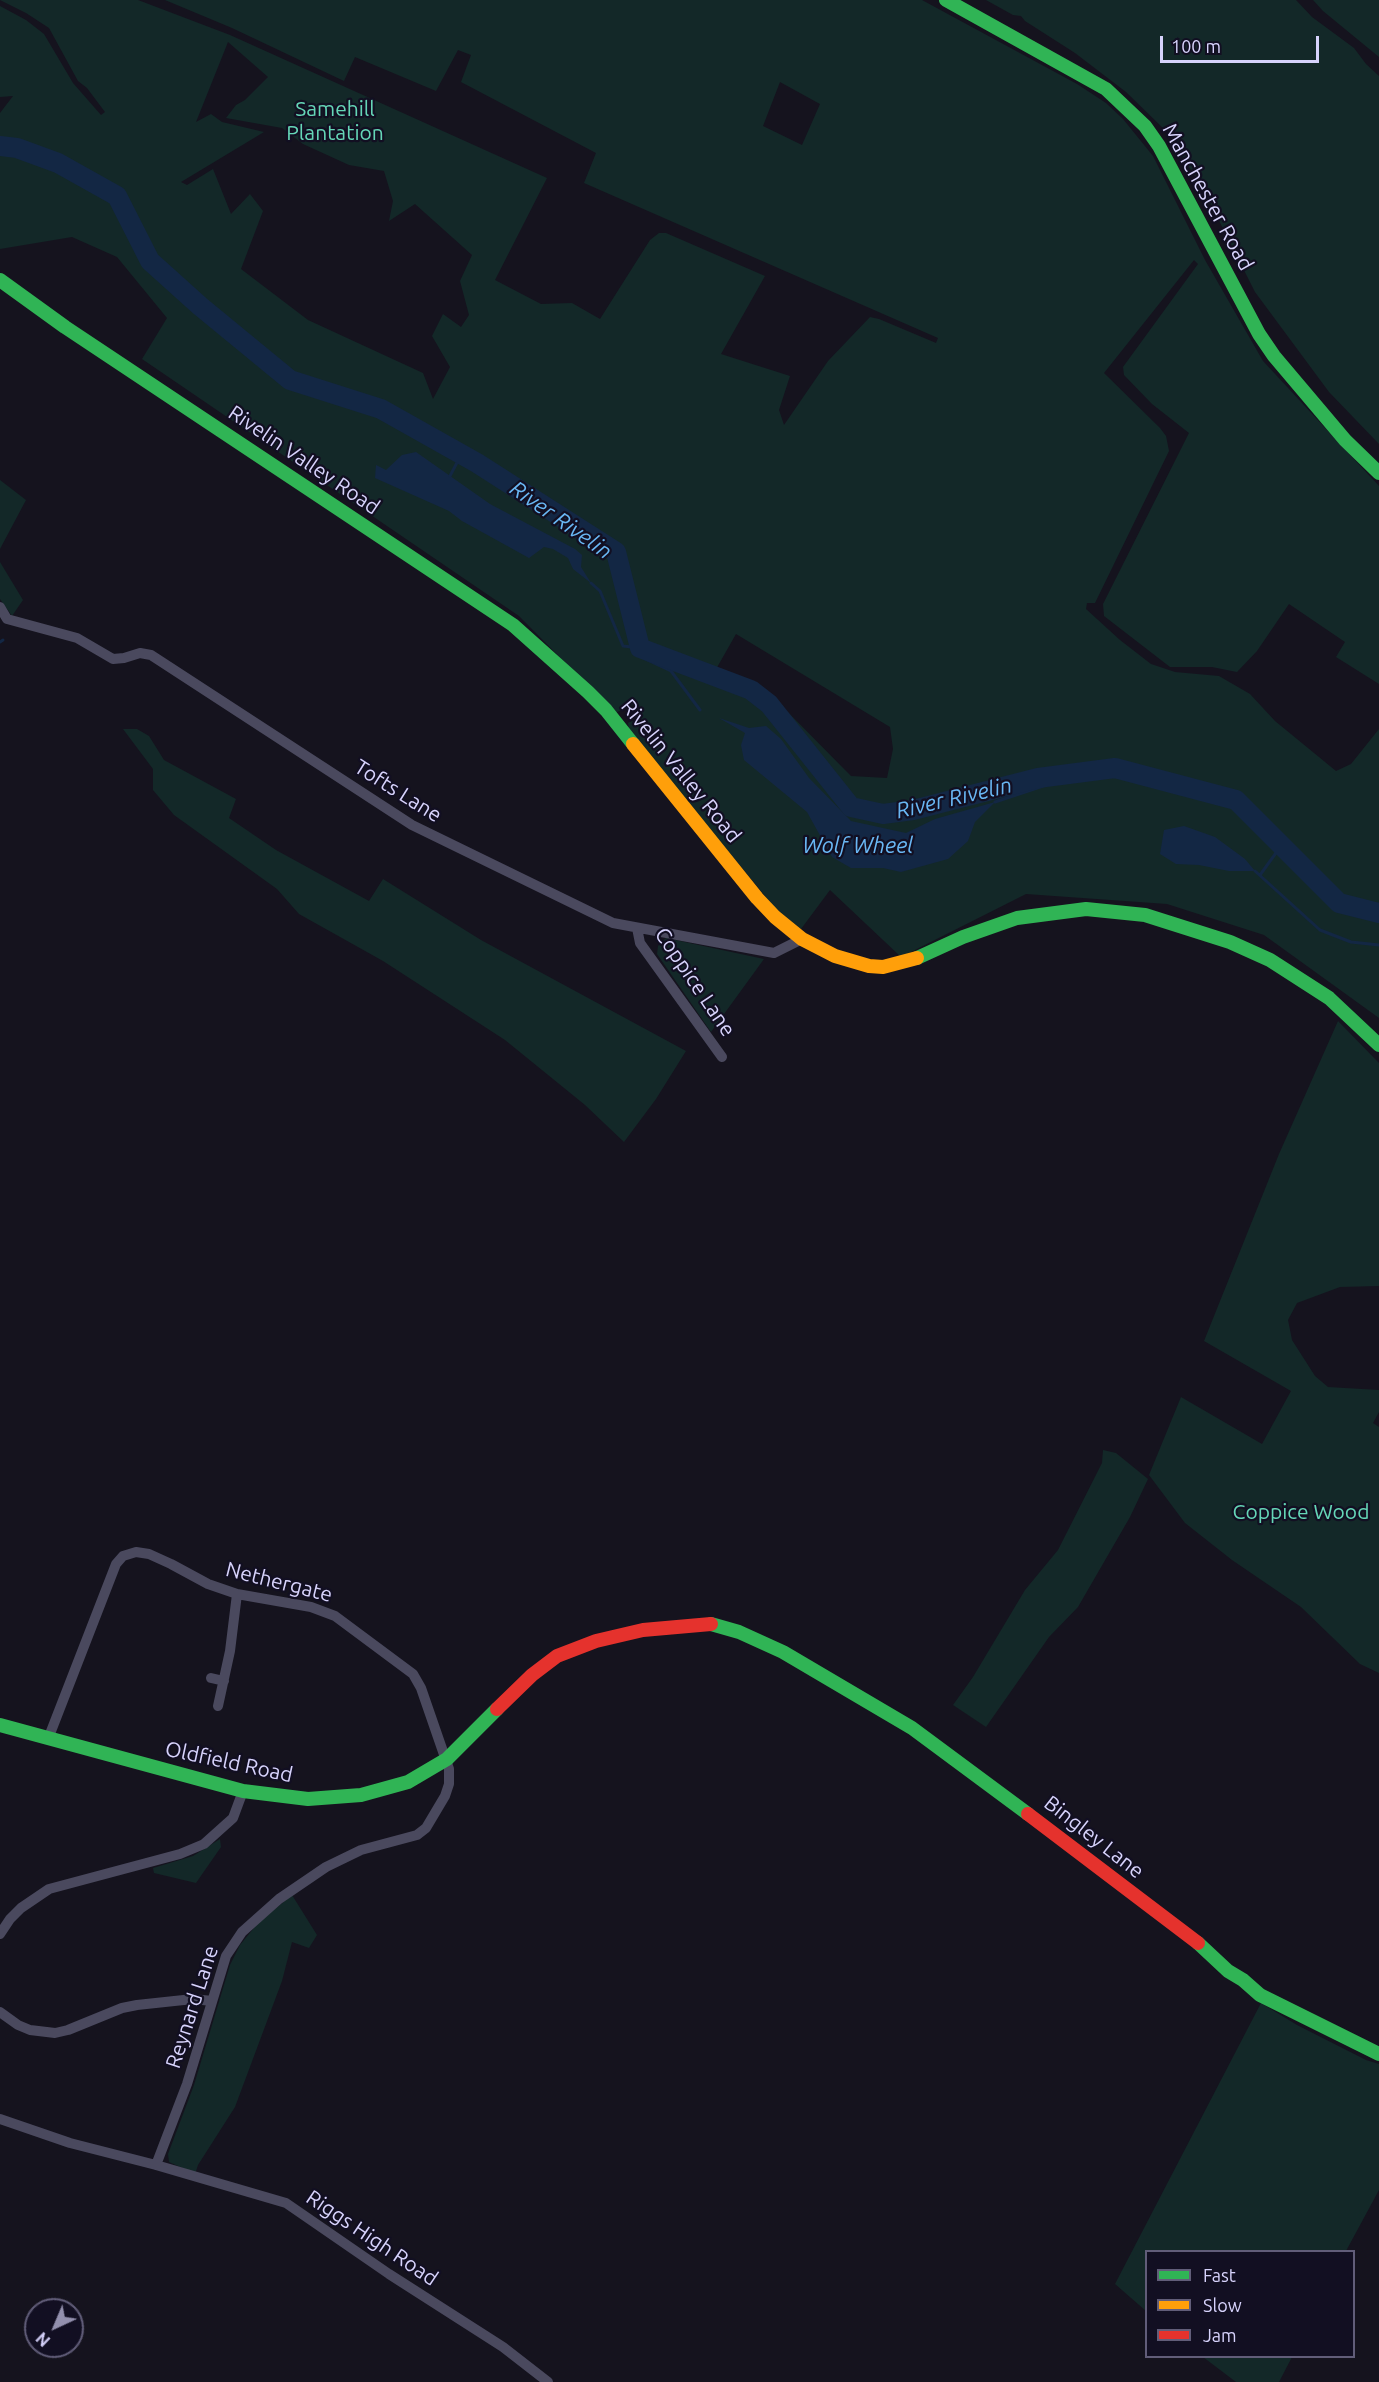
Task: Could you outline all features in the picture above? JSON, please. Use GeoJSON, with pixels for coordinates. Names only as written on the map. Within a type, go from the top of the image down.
{"type":"FeatureCollection","features":[{"type":"Feature","properties":{"kind":"main road","name":"Manchester Road"},"geometry":{"type":"LineString","coordinates":[[946,0],[1106,89],[1145,126],[1159,146],[1259,334],[1274,356],[1345,440],[1379,474]]}},
{"type":"Feature","properties":{"kind":"main road","name":"Rivelin Valley Road"},"geometry":{"type":"LineString","coordinates":[[0,280],[65,327],[513,625],[606,710],[757,898],[775,918],[802,939],[847,960],[868,966],[883,967],[912,961],[982,929],[1017,918],[1086,909],[1145,915],[1230,942],[1270,960],[1329,998],[1379,1045]]}},
{"type":"Feature","properties":{"kind":"main road","name":"Bingley Lane"},"geometry":{"type":"LineString","coordinates":[[447,1759],[542,1666],[575,1648],[596,1641],[653,1629],[708,1623],[739,1632],[783,1652],[912,1728],[1188,1934],[1228,1971],[1260,1995],[1379,2054]]}},
{"type":"Feature","properties":{"kind":"main road","name":"Oldfield Road"},"geometry":{"type":"LineString","coordinates":[[0,1725],[243,1791],[308,1799],[361,1795],[385,1790],[408,1782],[447,1759]]}},
{"type":"Feature","properties":{"kind":"street","name":"Tofts Lane"},"geometry":{"type":"LineString","coordinates":[[0,607],[7,619],[77,638],[113,659],[140,653],[151,655],[412,825],[613,923],[774,952],[802,939]]}},
{"type":"Feature","properties":{"kind":"street","name":"Coppice Lane"},"geometry":{"type":"LineString","coordinates":[[637,928],[640,943],[722,1057]]}},
{"type":"Feature","properties":{"kind":"street","name":"Nethergate"},"geometry":{"type":"LineString","coordinates":[[48,1739],[116,1564],[123,1556],[136,1552],[149,1554],[189,1571],[208,1584],[237,1594],[325,1611],[335,1616],[412,1674],[421,1688],[447,1759]]}},
{"type":"Feature","properties":{"kind":"street"},"geometry":{"type":"LineString","coordinates":[[218,1706],[237,1594]]}},
{"type":"Feature","properties":{"kind":"street"},"geometry":{"type":"LineString","coordinates":[[211,1678],[224,1681]]}},
{"type":"Feature","properties":{"kind":"street","name":"Reynard Lane"},"geometry":{"type":"LineString","coordinates":[[156,2165],[187,2084],[226,1956],[234,1943],[249,1924],[318,1871],[361,1850],[405,1840],[426,1828],[438,1809],[449,1784],[447,1759]]}},
{"type":"Feature","properties":{"kind":"street"},"geometry":{"type":"LineString","coordinates":[[0,1934],[21,1908],[49,1889],[180,1854],[204,1844],[233,1818],[243,1791]]}},
{"type":"Feature","properties":{"kind":"street"},"geometry":{"type":"LineString","coordinates":[[0,2012],[18,2025],[30,2030],[55,2033],[136,2005],[193,1999],[212,2001]]}},
{"type":"Feature","properties":{"kind":"street","name":"Riggs High Road"},"geometry":{"type":"LineString","coordinates":[[0,2119],[70,2143],[156,2165],[286,2203],[389,2274],[503,2347],[548,2382]]}},
{"type":"Feature","properties":{"kind":"green space","name":"Samehill Plantation"},"geometry":{"type":"Polygon","coordinates":[[[0,0],[138,0],[230,35],[547,178],[495,280],[541,304],[572,303],[600,319],[650,240],[659,233],[666,233],[765,276],[721,354],[790,376],[779,410],[784,425],[828,361],[870,317],[936,343],[938,338],[584,183],[596,153],[461,82],[471,55],[458,50],[436,91],[355,57],[344,81],[232,28],[165,0],[922,0],[1077,84],[1106,103],[1123,119],[1153,156],[1205,260],[1263,361],[1379,486],[1379,684],[1336,657],[1345,642],[1289,604],[1257,651],[1237,672],[1212,667],[1170,667],[1104,616],[1103,604],[1189,433],[1152,404],[1124,375],[1123,367],[1198,264],[1194,260],[1104,373],[1160,428],[1166,436],[1169,451],[1095,603],[1087,603],[1086,609],[1151,664],[1175,672],[1219,676],[1250,694],[1275,721],[1336,771],[1351,764],[1379,729],[1379,1018],[1264,935],[1167,904],[1026,894],[901,957],[830,890],[801,929],[775,908],[629,731],[628,723],[639,722],[642,708],[633,705],[615,713],[519,616],[142,359],[167,318],[117,257],[72,237],[0,249],[0,113],[13,96],[0,97],[0,6],[26,20],[44,34],[73,83],[101,115],[105,112],[87,88],[78,81],[49,28],[0,0]],[[228,42],[196,122],[211,114],[222,122],[264,132],[181,182],[187,185],[213,169],[231,214],[250,194],[263,211],[241,269],[308,320],[423,373],[433,399],[450,367],[432,336],[443,314],[461,327],[469,315],[460,281],[472,255],[415,204],[389,221],[393,201],[384,171],[349,165],[303,144],[282,128],[226,118],[236,105],[245,100],[268,77],[228,42]],[[780,82],[763,126],[802,145],[820,104],[780,82]],[[736,634],[715,671],[769,693],[851,776],[887,778],[893,749],[890,727],[736,634]]]}},
{"type":"Feature","properties":{"kind":"green space"},"geometry":{"type":"Polygon","coordinates":[[[986,0],[1296,0],[1312,17],[1354,48],[1379,76],[1379,444],[1329,392],[1255,292],[1203,189],[1166,131],[1126,92],[1075,53],[1025,21],[1021,16],[1013,15],[986,0]]]}},
{"type":"Feature","properties":{"kind":"green space"},"geometry":{"type":"Polygon","coordinates":[[[1313,0],[1379,0],[1379,57],[1323,11],[1313,0]]]}},
{"type":"Feature","properties":{"kind":"green space"},"geometry":{"type":"Polygon","coordinates":[[[0,480],[26,500],[0,549],[0,480]]]}},
{"type":"Feature","properties":{"kind":"green space"},"geometry":{"type":"Polygon","coordinates":[[[0,562],[23,600],[12,616],[0,599],[0,562]]]}},
{"type":"Feature","properties":{"kind":"green space"},"geometry":{"type":"Polygon","coordinates":[[[123,729],[137,729],[149,736],[164,760],[236,799],[229,818],[276,850],[369,901],[383,879],[481,940],[686,1051],[656,1099],[624,1142],[585,1105],[505,1040],[383,961],[299,914],[277,889],[174,815],[153,790],[153,769],[123,729]]]}},
{"type":"Feature","properties":{"kind":"green space"},"geometry":{"type":"Polygon","coordinates":[[[666,938],[764,959],[711,1032],[657,954],[658,946],[666,938]]]}},
{"type":"Feature","properties":{"kind":"green space","name":"Coppice Wood"},"geometry":{"type":"Polygon","coordinates":[[[1338,1021],[1379,1063],[1379,1286],[1340,1287],[1297,1303],[1288,1320],[1292,1340],[1315,1376],[1328,1387],[1379,1390],[1379,1412],[1373,1423],[1379,1427],[1379,1673],[1360,1664],[1301,1607],[1232,1560],[1185,1523],[1149,1475],[1181,1397],[1262,1444],[1291,1391],[1204,1341],[1279,1154],[1338,1021]]]}},
{"type":"Feature","properties":{"kind":"green space"},"geometry":{"type":"Polygon","coordinates":[[[1103,1450],[1116,1453],[1148,1479],[1130,1517],[1078,1607],[1049,1637],[986,1727],[953,1705],[973,1677],[1025,1590],[1058,1550],[1102,1463],[1103,1450]]]}},
{"type":"Feature","properties":{"kind":"green space"},"geometry":{"type":"Polygon","coordinates":[[[220,1839],[221,1847],[196,1883],[154,1873],[153,1868],[193,1856],[220,1839]]]}},
{"type":"Feature","properties":{"kind":"green space"},"geometry":{"type":"Polygon","coordinates":[[[292,1895],[317,1935],[309,1948],[292,1942],[282,1981],[235,2107],[198,2165],[194,2177],[187,2170],[169,2162],[168,2154],[194,2085],[230,1965],[240,1945],[258,1923],[292,1895]]]}},
{"type":"Feature","properties":{"kind":"green space"},"geometry":{"type":"Polygon","coordinates":[[[1261,2003],[1297,2025],[1366,2060],[1379,2064],[1379,2190],[1347,2250],[1145,2250],[1145,2310],[1115,2284],[1261,2003]]]}},
{"type":"Feature","properties":{"kind":"green space"},"geometry":{"type":"Polygon","coordinates":[[[1204,2358],[1291,2358],[1279,2382],[1236,2382],[1204,2358]]]}},
{"type":"Feature","properties":{"kind":"water"},"geometry":{"type":"Polygon","coordinates":[[[416,452],[490,504],[575,549],[582,555],[581,567],[591,583],[573,569],[568,558],[553,549],[544,547],[529,558],[462,521],[449,511],[375,478],[376,465],[386,470],[402,455],[416,452]]]}},
{"type":"Feature","properties":{"kind":"water","name":"Wolf Wheel"},"geometry":{"type":"Polygon","coordinates":[[[719,718],[749,728],[766,726],[781,739],[809,778],[851,821],[906,833],[935,819],[995,802],[975,822],[968,841],[948,859],[901,872],[883,868],[851,868],[832,857],[807,812],[744,760],[741,745],[745,733],[719,718]]]}},
{"type":"Feature","properties":{"kind":"water"},"geometry":{"type":"Polygon","coordinates":[[[1184,826],[1215,837],[1245,859],[1255,871],[1229,871],[1199,865],[1176,864],[1160,854],[1164,830],[1184,826]]]}},
{"type":"Feature","properties":{"kind":"waterway","name":"River Rivelin"},"geometry":{"type":"LineString","coordinates":[[0,146],[17,148],[58,163],[117,196],[150,261],[200,306],[290,380],[381,409],[477,463],[616,552],[640,648],[751,690],[769,704],[851,807],[883,814],[913,810],[1038,778],[1115,768],[1236,800],[1339,903],[1379,913]]}},
{"type":"Feature","properties":{"kind":"waterway"},"geometry":{"type":"LineString","coordinates":[[450,476],[461,455]]}},
{"type":"Feature","properties":{"kind":"waterway","name":"River Rivelin"},"geometry":{"type":"LineString","coordinates":[[591,583],[600,591],[623,646],[640,648],[639,656],[671,671],[700,710]]}},
{"type":"Feature","properties":{"kind":"waterway"},"geometry":{"type":"LineString","coordinates":[[995,802],[1046,785],[1050,776]]}},
{"type":"Feature","properties":{"kind":"waterway"},"geometry":{"type":"LineString","coordinates":[[1260,875],[1281,846]]}},
{"type":"Feature","properties":{"kind":"waterway"},"geometry":{"type":"LineString","coordinates":[[1255,871],[1320,930],[1351,942],[1379,945]]}},
{"type":"Feature","properties":{"kind":"traffic: fast"},"geometry":{"type":"LineString","coordinates":[[946,0],[1106,89],[1145,126],[1159,146],[1259,334],[1274,356],[1345,440],[1379,473]]}},
{"type":"Feature","properties":{"kind":"traffic: fast"},"geometry":{"type":"LineString","coordinates":[[0,280],[65,327],[513,625],[588,692],[606,710],[633,744]]}},
{"type":"Feature","properties":{"kind":"traffic: fast"},"geometry":{"type":"LineString","coordinates":[[917,958],[963,937],[1017,918],[1086,909],[1145,915],[1230,942],[1270,960],[1329,998],[1379,1045]]}},
{"type":"Feature","properties":{"kind":"traffic: fast"},"geometry":{"type":"LineString","coordinates":[[711,1624],[739,1632],[783,1652],[912,1728],[1028,1814]]}},
{"type":"Feature","properties":{"kind":"traffic: fast"},"geometry":{"type":"LineString","coordinates":[[0,1725],[243,1791],[308,1799],[361,1795],[408,1782],[447,1759],[497,1709]]}},
{"type":"Feature","properties":{"kind":"traffic: fast"},"geometry":{"type":"LineString","coordinates":[[1198,1943],[1228,1971],[1260,1995],[1379,2054]]}},
{"type":"Feature","properties":{"kind":"traffic: slow"},"geometry":{"type":"LineString","coordinates":[[633,744],[757,898],[775,917],[802,939],[835,956],[869,966],[883,967],[917,958]]}},
{"type":"Feature","properties":{"kind":"traffic: jam"},"geometry":{"type":"LineString","coordinates":[[497,1709],[532,1675],[557,1656],[596,1641],[643,1630],[711,1624]]}},
{"type":"Feature","properties":{"kind":"traffic: jam"},"geometry":{"type":"LineString","coordinates":[[1028,1814],[1198,1943]]}}]}
